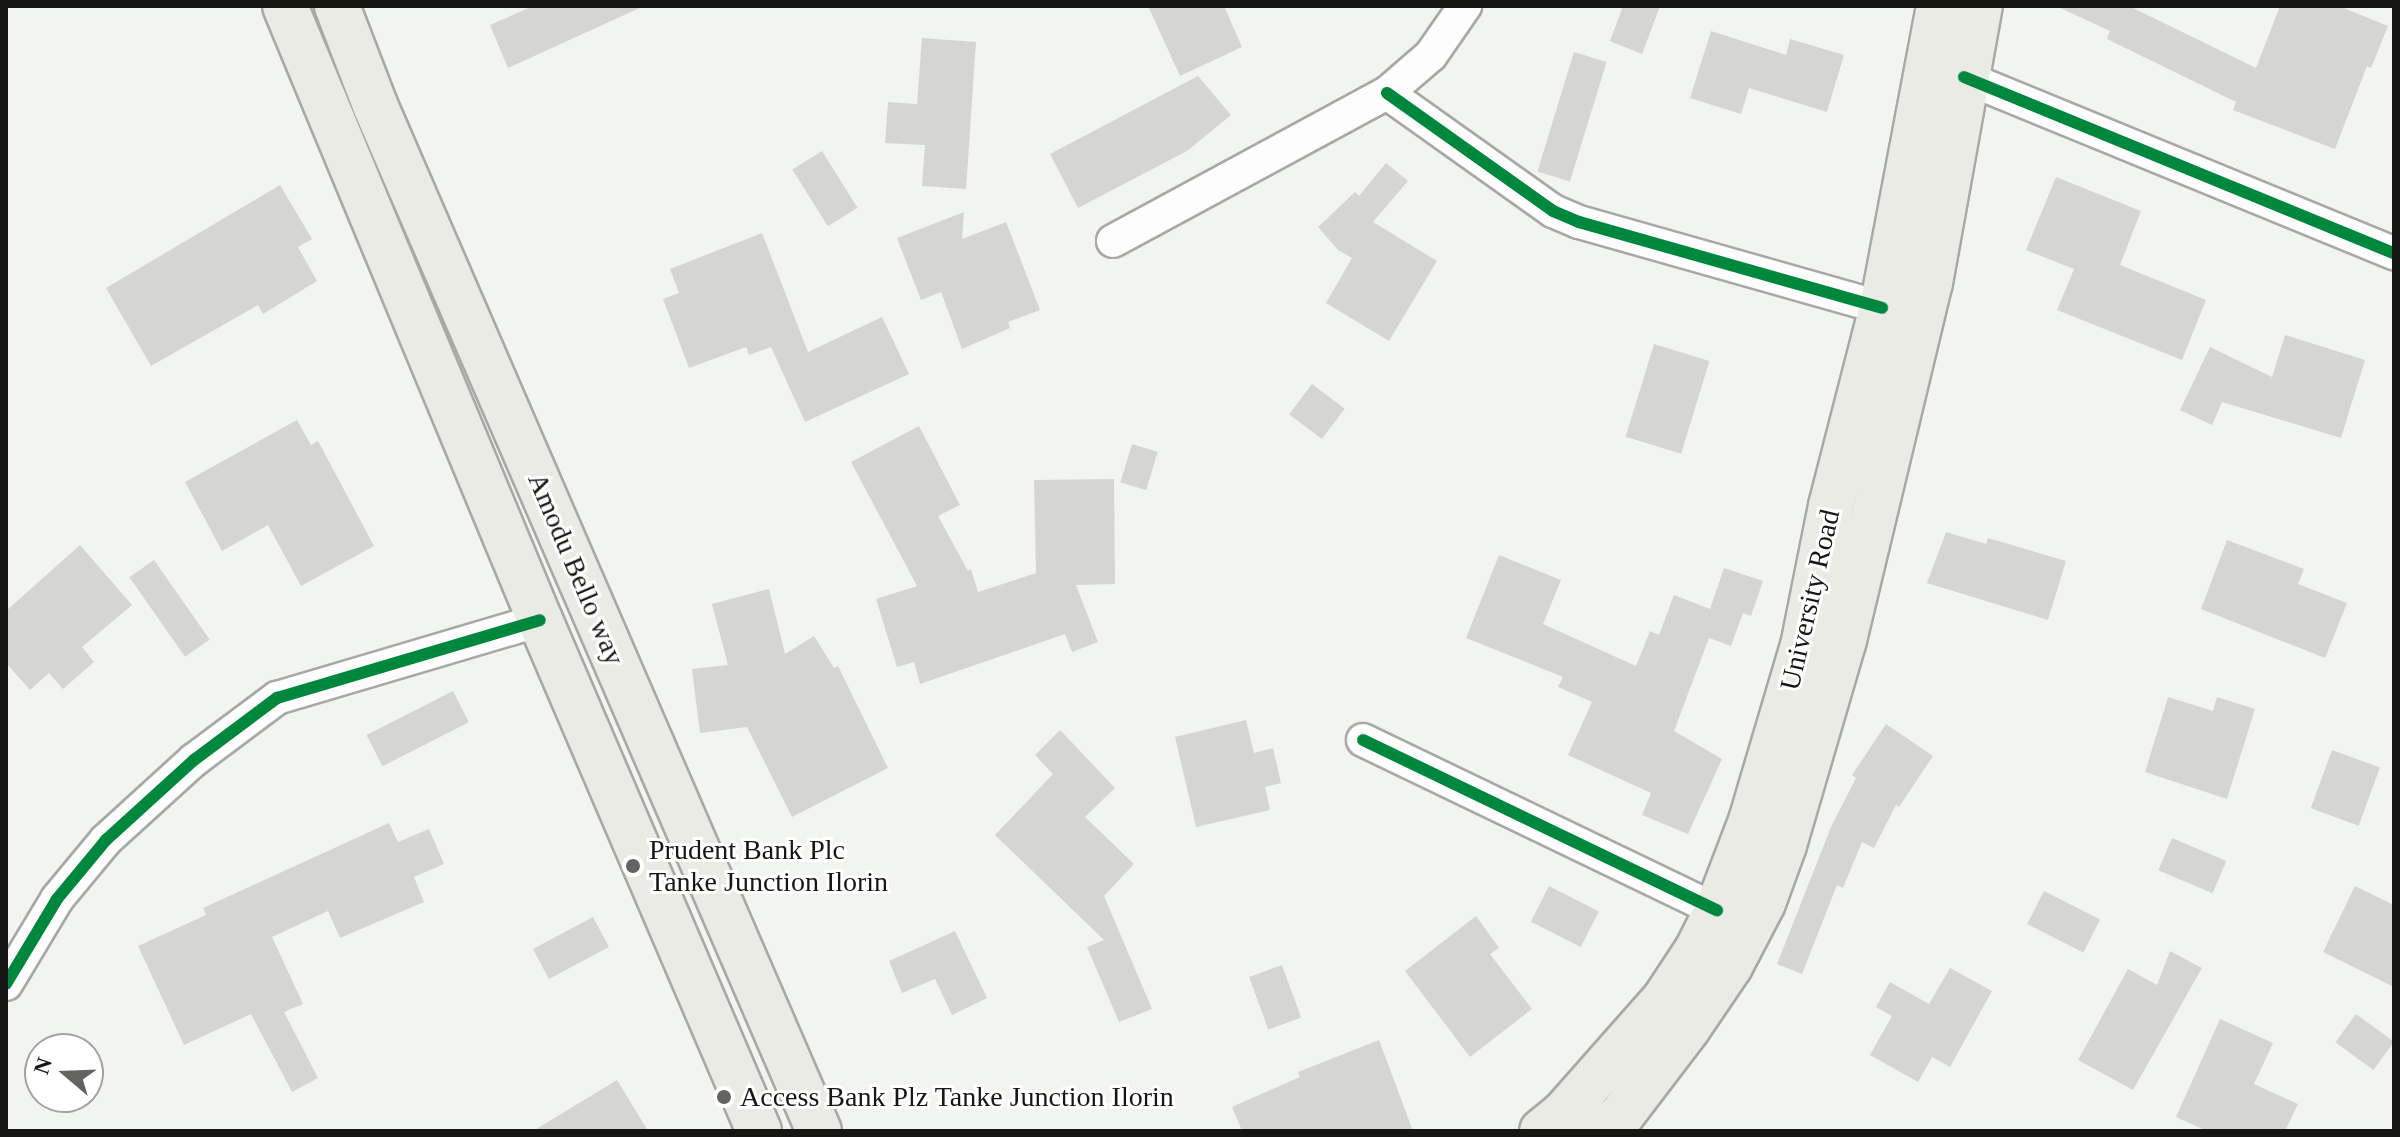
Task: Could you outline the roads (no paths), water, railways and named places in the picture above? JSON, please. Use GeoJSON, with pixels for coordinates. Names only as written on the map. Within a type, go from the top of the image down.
{"type":"FeatureCollection","features":[{"type":"Feature","properties":{"kind":"main road","name":"Amodu Bello way"},"geometry":{"type":"LineString","coordinates":[[285,6],[540,620],[759,1131]]}},
{"type":"Feature","properties":{"kind":"main road","name":"Amodu Bello way"},"geometry":{"type":"LineString","coordinates":[[337,6],[375,105],[819,1131]]}},
{"type":"Feature","properties":{"kind":"main road","name":"University Road"},"geometry":{"type":"LineString","coordinates":[[1542,1131],[1574,1103],[1664,1000],[1697,950],[1717,910],[1751,821],[1803,646],[1831,506],[1951,46],[1980,6]]}},
{"type":"Feature","properties":{"kind":"main road","name":"University Road"},"geometry":{"type":"LineString","coordinates":[[1601,1131],[1621,1116],[1688,1028],[1730,966],[1763,903],[1784,845],[1876,516],[1930,283],[1951,46]]}},
{"type":"Feature","properties":{"kind":"street"},"geometry":{"type":"LineString","coordinates":[[1113,241],[1387,93],[1431,55],[1465,6]]}},
{"type":"Feature","properties":{"kind":"street"},"geometry":{"type":"LineString","coordinates":[[1951,46],[2394,253]]}},
{"type":"Feature","properties":{"kind":"street"},"geometry":{"type":"LineString","coordinates":[[1387,93],[1553,211],[1579,222],[1882,308]]}},
{"type":"Feature","properties":{"kind":"street"},"geometry":{"type":"LineString","coordinates":[[6,984],[57,899],[106,840],[194,760],[277,698],[540,620]]}},
{"type":"Feature","properties":{"kind":"street"},"geometry":{"type":"LineString","coordinates":[[1363,740],[1717,910]]}},
{"type":"Feature","properties":{"kind":"place","name":"Prudent Bank Plc Tanke Junction Ilorin"},"geometry":{"type":"Point","coordinates":[633,866]}},
{"type":"Feature","properties":{"kind":"place","name":"Access Bank Plz Tanke Junction Ilorin"},"geometry":{"type":"Point","coordinates":[724,1097]}}]}
